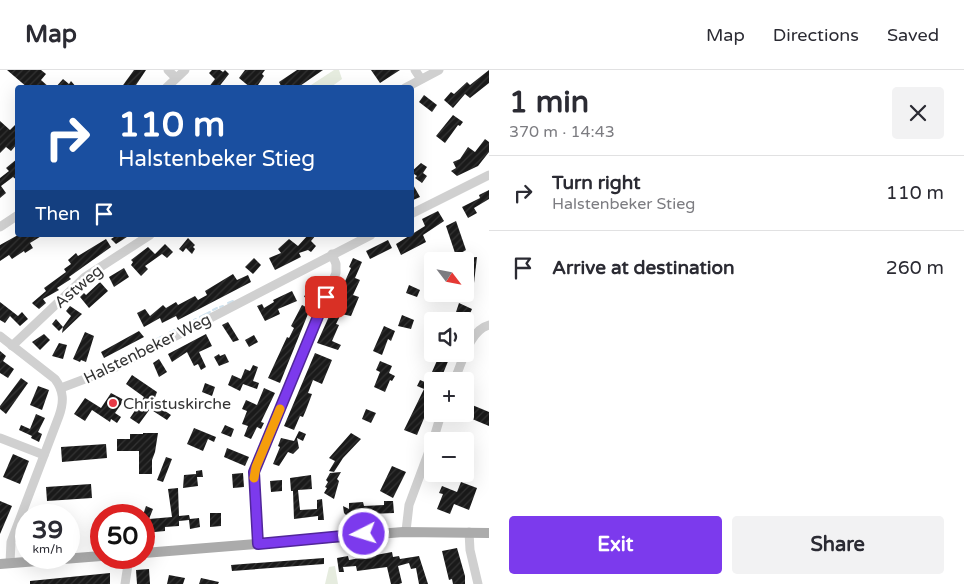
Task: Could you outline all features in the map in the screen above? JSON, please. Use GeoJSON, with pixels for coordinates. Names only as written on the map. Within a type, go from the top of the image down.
{"type":"FeatureCollection","features":[{"type":"Feature","properties":{"kind":"main road"},"geometry":{"type":"LineString","coordinates":[[155,552],[406,531],[489,532]]}},
{"type":"Feature","properties":{"kind":"main road"},"geometry":{"type":"LineString","coordinates":[[5,563],[90,557]]}},
{"type":"Feature","properties":{"kind":"street"},"geometry":{"type":"LineString","coordinates":[[168,70],[176,78]]}},
{"type":"Feature","properties":{"kind":"street"},"geometry":{"type":"LineString","coordinates":[[169,85],[185,70]]}},
{"type":"Feature","properties":{"kind":"street"},"geometry":{"type":"LineString","coordinates":[[415,70],[422,79]]}},
{"type":"Feature","properties":{"kind":"street"},"geometry":{"type":"LineString","coordinates":[[411,85],[439,70]]}},
{"type":"Feature","properties":{"kind":"street"},"geometry":{"type":"LineString","coordinates":[[414,212],[489,175]]}},
{"type":"Feature","properties":{"kind":"street"},"geometry":{"type":"LineString","coordinates":[[0,227],[15,217]]}},
{"type":"Feature","properties":{"kind":"street","name":"Astweg"},"geometry":{"type":"LineString","coordinates":[[12,346],[85,277],[147,237]]}},
{"type":"Feature","properties":{"kind":"street","name":"Halstenbeker Weg"},"geometry":{"type":"LineString","coordinates":[[61,388],[114,368],[367,237]]}},
{"type":"Feature","properties":{"kind":"street"},"geometry":{"type":"LineString","coordinates":[[258,544],[254,472],[336,273],[336,264],[332,254]]}},
{"type":"Feature","properties":{"kind":"street"},"geometry":{"type":"LineString","coordinates":[[458,372],[474,336],[483,327],[489,325]]}},
{"type":"Feature","properties":{"kind":"street"},"geometry":{"type":"LineString","coordinates":[[0,336],[52,376],[61,388],[62,408],[11,542],[5,563]]}},
{"type":"Feature","properties":{"kind":"street"},"geometry":{"type":"LineString","coordinates":[[0,438],[44,455]]}},
{"type":"Feature","properties":{"kind":"street"},"geometry":{"type":"LineString","coordinates":[[406,531],[409,505],[424,466]]}},
{"type":"Feature","properties":{"kind":"street"},"geometry":{"type":"LineString","coordinates":[[469,532],[470,550],[478,584]]}},
{"type":"Feature","properties":{"kind":"street"},"geometry":{"type":"LineString","coordinates":[[125,584],[127,569]]}},
{"type":"Feature","properties":{"kind":"shaded area"},"geometry":{"type":"Polygon","coordinates":[[[334,70],[339,70],[342,79],[334,85],[311,85],[334,70]]]}},
{"type":"Feature","properties":{"kind":"shaded area"},"geometry":{"type":"Polygon","coordinates":[[[335,566],[338,584],[325,584],[329,567],[335,566]]]}},
{"type":"Feature","properties":{"kind":"building"},"geometry":{"type":"Polygon","coordinates":[[[7,70],[41,70],[46,74],[41,80],[47,85],[24,85],[7,70]]]}},
{"type":"Feature","properties":{"kind":"building"},"geometry":{"type":"Polygon","coordinates":[[[134,70],[146,70],[136,85],[123,85],[134,70]]]}},
{"type":"Feature","properties":{"kind":"building"},"geometry":{"type":"Polygon","coordinates":[[[212,70],[223,72],[225,70],[229,74],[220,85],[210,85],[215,79],[209,73],[212,70]]]}},
{"type":"Feature","properties":{"kind":"building"},"geometry":{"type":"Polygon","coordinates":[[[245,70],[265,70],[262,74],[264,76],[258,85],[247,85],[239,78],[245,70]]]}},
{"type":"Feature","properties":{"kind":"building"},"geometry":{"type":"Polygon","coordinates":[[[297,70],[323,70],[301,85],[280,85],[279,82],[297,70]]]}},
{"type":"Feature","properties":{"kind":"building"},"geometry":{"type":"Polygon","coordinates":[[[371,70],[400,70],[380,83],[371,70]]]}},
{"type":"Feature","properties":{"kind":"building"},"geometry":{"type":"Polygon","coordinates":[[[489,70],[489,83],[470,98],[465,94],[453,108],[444,100],[451,92],[454,94],[467,82],[470,85],[489,70]]]}},
{"type":"Feature","properties":{"kind":"building"},"geometry":{"type":"Polygon","coordinates":[[[63,79],[69,84],[71,81],[74,85],[58,85],[63,79]]]}},
{"type":"Feature","properties":{"kind":"building"},"geometry":{"type":"Polygon","coordinates":[[[424,95],[437,105],[432,112],[419,102],[424,95]]]}},
{"type":"Feature","properties":{"kind":"building"},"geometry":{"type":"Polygon","coordinates":[[[453,115],[463,122],[460,126],[458,125],[445,143],[436,136],[453,115]]]}},
{"type":"Feature","properties":{"kind":"building"},"geometry":{"type":"Polygon","coordinates":[[[0,121],[10,130],[15,125],[15,146],[11,151],[6,147],[0,153],[0,121]]]}},
{"type":"Feature","properties":{"kind":"building"},"geometry":{"type":"Polygon","coordinates":[[[485,139],[489,142],[489,152],[478,166],[457,176],[451,171],[456,168],[453,162],[460,159],[468,147],[475,152],[485,139]]]}},
{"type":"Feature","properties":{"kind":"building"},"geometry":{"type":"Polygon","coordinates":[[[15,160],[15,179],[13,177],[1,186],[6,193],[0,198],[0,178],[9,171],[6,168],[15,160]]]}},
{"type":"Feature","properties":{"kind":"building"},"geometry":{"type":"Polygon","coordinates":[[[421,163],[427,167],[423,173],[427,176],[422,183],[415,178],[417,176],[414,174],[414,169],[421,163]]]}},
{"type":"Feature","properties":{"kind":"building"},"geometry":{"type":"Polygon","coordinates":[[[414,186],[420,197],[414,200],[414,186]]]}},
{"type":"Feature","properties":{"kind":"building"},"geometry":{"type":"Polygon","coordinates":[[[489,190],[489,199],[474,208],[477,213],[468,218],[462,207],[480,198],[479,195],[489,190]]]}},
{"type":"Feature","properties":{"kind":"building"},"geometry":{"type":"Polygon","coordinates":[[[438,211],[444,221],[423,235],[426,242],[401,255],[396,244],[407,237],[414,237],[414,233],[425,226],[422,219],[438,211]]]}},
{"type":"Feature","properties":{"kind":"building"},"geometry":{"type":"Polygon","coordinates":[[[456,221],[466,250],[455,252],[446,226],[456,221]]]}},
{"type":"Feature","properties":{"kind":"building"},"geometry":{"type":"Polygon","coordinates":[[[15,237],[40,237],[30,243],[33,248],[25,253],[24,251],[12,259],[9,255],[0,261],[0,245],[15,237]]]}},
{"type":"Feature","properties":{"kind":"building"},"geometry":{"type":"Polygon","coordinates":[[[114,237],[127,237],[116,244],[111,239],[114,237]]]}},
{"type":"Feature","properties":{"kind":"building"},"geometry":{"type":"Polygon","coordinates":[[[306,237],[314,237],[311,241],[316,246],[311,252],[308,250],[299,253],[301,257],[275,270],[269,258],[281,253],[278,249],[289,239],[298,246],[306,237]]]}},
{"type":"Feature","properties":{"kind":"building"},"geometry":{"type":"Polygon","coordinates":[[[188,238],[195,245],[192,254],[186,248],[183,252],[179,249],[188,238]]]}},
{"type":"Feature","properties":{"kind":"building"},"geometry":{"type":"Polygon","coordinates":[[[106,239],[111,247],[69,277],[71,279],[57,288],[59,290],[43,299],[46,303],[39,309],[32,303],[46,291],[44,288],[66,272],[64,269],[71,264],[68,260],[76,253],[78,256],[106,239]]]}},
{"type":"Feature","properties":{"kind":"building"},"geometry":{"type":"Polygon","coordinates":[[[388,240],[392,248],[370,259],[366,251],[388,240]]]}},
{"type":"Feature","properties":{"kind":"building"},"geometry":{"type":"Polygon","coordinates":[[[165,244],[173,252],[167,258],[162,254],[145,266],[148,269],[141,276],[131,265],[133,262],[131,260],[148,247],[155,254],[165,244]]]}},
{"type":"Feature","properties":{"kind":"building"},"geometry":{"type":"Polygon","coordinates":[[[474,257],[477,257],[474,283],[474,257]]]}},
{"type":"Feature","properties":{"kind":"building"},"geometry":{"type":"Polygon","coordinates":[[[254,258],[261,265],[253,274],[245,267],[254,258]]]}},
{"type":"Feature","properties":{"kind":"building"},"geometry":{"type":"Polygon","coordinates":[[[353,258],[362,262],[355,278],[360,280],[353,295],[359,297],[351,316],[341,314],[336,324],[339,325],[332,341],[341,345],[338,350],[317,343],[351,268],[349,267],[353,258]]]}},
{"type":"Feature","properties":{"kind":"building"},"geometry":{"type":"Polygon","coordinates":[[[124,268],[129,277],[114,287],[109,277],[124,268]]]}},
{"type":"Feature","properties":{"kind":"building"},"geometry":{"type":"Polygon","coordinates":[[[233,274],[237,280],[248,275],[251,282],[178,320],[176,316],[162,323],[160,318],[144,327],[137,313],[145,309],[150,316],[163,305],[166,308],[176,302],[178,305],[195,296],[198,300],[207,295],[205,291],[233,274]]]}},
{"type":"Feature","properties":{"kind":"building"},"geometry":{"type":"Polygon","coordinates":[[[318,277],[321,279],[321,283],[313,299],[304,297],[312,280],[318,277]]]}},
{"type":"Feature","properties":{"kind":"building"},"geometry":{"type":"Polygon","coordinates":[[[100,282],[108,291],[89,308],[80,297],[84,293],[86,295],[100,282]]]}},
{"type":"Feature","properties":{"kind":"building"},"geometry":{"type":"Polygon","coordinates":[[[409,285],[420,290],[417,297],[406,293],[409,285]]]}},
{"type":"Feature","properties":{"kind":"building"},"geometry":{"type":"Polygon","coordinates":[[[292,291],[297,301],[278,309],[280,314],[265,321],[257,306],[262,304],[264,308],[274,302],[273,300],[292,291]]]}},
{"type":"Feature","properties":{"kind":"building"},"geometry":{"type":"Polygon","coordinates":[[[0,302],[18,316],[22,312],[28,319],[20,326],[10,316],[5,323],[0,320],[0,302]]]}},
{"type":"Feature","properties":{"kind":"building"},"geometry":{"type":"Polygon","coordinates":[[[459,303],[472,309],[471,312],[456,312],[459,303]]]}},
{"type":"Feature","properties":{"kind":"building"},"geometry":{"type":"Polygon","coordinates":[[[302,305],[310,309],[280,383],[268,378],[287,337],[289,338],[294,328],[291,326],[302,305]]]}},
{"type":"Feature","properties":{"kind":"building"},"geometry":{"type":"Polygon","coordinates":[[[70,306],[82,314],[62,333],[63,327],[71,316],[66,311],[70,306]]]}},
{"type":"Feature","properties":{"kind":"building"},"geometry":{"type":"Polygon","coordinates":[[[402,315],[414,320],[411,329],[398,326],[402,315]]]}},
{"type":"Feature","properties":{"kind":"building"},"geometry":{"type":"Polygon","coordinates":[[[56,319],[63,327],[59,331],[52,324],[56,319]]]}},
{"type":"Feature","properties":{"kind":"building"},"geometry":{"type":"Polygon","coordinates":[[[228,322],[239,340],[233,342],[222,325],[228,322]]]}},
{"type":"Feature","properties":{"kind":"building"},"geometry":{"type":"Polygon","coordinates":[[[384,326],[395,331],[391,341],[388,339],[382,355],[373,351],[384,326]]]}},
{"type":"Feature","properties":{"kind":"building"},"geometry":{"type":"Polygon","coordinates":[[[139,331],[144,337],[104,358],[101,352],[139,331]]]}},
{"type":"Feature","properties":{"kind":"building"},"geometry":{"type":"Polygon","coordinates":[[[85,332],[94,336],[86,362],[81,360],[80,362],[73,359],[85,332]]]}},
{"type":"Feature","properties":{"kind":"building"},"geometry":{"type":"Polygon","coordinates":[[[44,334],[50,340],[40,350],[32,342],[44,334]]]}},
{"type":"Feature","properties":{"kind":"building"},"geometry":{"type":"Polygon","coordinates":[[[206,334],[212,346],[199,352],[206,367],[201,370],[198,364],[194,366],[187,352],[172,362],[168,354],[206,334]]]}},
{"type":"Feature","properties":{"kind":"building"},"geometry":{"type":"Polygon","coordinates":[[[254,335],[258,342],[249,347],[245,340],[254,335]]]}},
{"type":"Feature","properties":{"kind":"building"},"geometry":{"type":"Polygon","coordinates":[[[59,343],[67,345],[63,359],[52,356],[59,343]]]}},
{"type":"Feature","properties":{"kind":"building"},"geometry":{"type":"Polygon","coordinates":[[[0,351],[6,356],[3,361],[14,369],[8,378],[0,373],[0,351]]]}},
{"type":"Feature","properties":{"kind":"building"},"geometry":{"type":"Polygon","coordinates":[[[315,353],[332,360],[322,384],[313,380],[308,393],[312,394],[306,410],[303,417],[300,416],[294,430],[284,426],[315,353]]]}},
{"type":"Feature","properties":{"kind":"building"},"geometry":{"type":"Polygon","coordinates":[[[219,354],[220,356],[225,354],[229,362],[219,366],[214,357],[219,354]]]}},
{"type":"Feature","properties":{"kind":"building"},"geometry":{"type":"Polygon","coordinates":[[[159,359],[167,372],[159,377],[153,363],[159,359]]]}},
{"type":"Feature","properties":{"kind":"building"},"geometry":{"type":"Polygon","coordinates":[[[380,361],[392,366],[389,373],[395,376],[392,381],[390,380],[385,392],[374,387],[380,372],[376,370],[380,361]]]}},
{"type":"Feature","properties":{"kind":"building"},"geometry":{"type":"Polygon","coordinates":[[[436,362],[448,362],[444,372],[432,372],[436,362]]]}},
{"type":"Feature","properties":{"kind":"building"},"geometry":{"type":"Polygon","coordinates":[[[253,365],[258,367],[253,381],[259,383],[257,389],[243,384],[240,391],[228,385],[232,375],[241,379],[245,369],[250,371],[253,365]]]}},
{"type":"Feature","properties":{"kind":"building"},"geometry":{"type":"Polygon","coordinates":[[[132,375],[157,392],[154,400],[160,404],[158,406],[171,415],[167,420],[150,409],[139,424],[130,418],[144,397],[126,384],[132,375]]]}},
{"type":"Feature","properties":{"kind":"building"},"geometry":{"type":"Polygon","coordinates":[[[21,378],[28,383],[6,414],[0,409],[0,406],[21,378]]]}},
{"type":"Feature","properties":{"kind":"building"},"geometry":{"type":"Polygon","coordinates":[[[420,380],[424,382],[424,389],[417,386],[420,380]]]}},
{"type":"Feature","properties":{"kind":"building"},"geometry":{"type":"Polygon","coordinates":[[[205,383],[215,387],[212,396],[202,392],[205,383]]]}},
{"type":"Feature","properties":{"kind":"building"},"geometry":{"type":"Polygon","coordinates":[[[38,386],[49,390],[42,410],[30,405],[38,386]]]}},
{"type":"Feature","properties":{"kind":"building"},"geometry":{"type":"Polygon","coordinates":[[[264,388],[275,393],[261,422],[264,423],[261,429],[257,427],[251,439],[244,436],[248,426],[242,424],[247,411],[242,409],[246,400],[257,405],[264,388]]]}},
{"type":"Feature","properties":{"kind":"building"},"geometry":{"type":"Polygon","coordinates":[[[424,389],[424,418],[417,435],[404,430],[424,389]]]}},
{"type":"Feature","properties":{"kind":"building"},"geometry":{"type":"Polygon","coordinates":[[[111,393],[124,400],[115,413],[121,417],[117,423],[111,419],[110,422],[92,410],[85,421],[74,414],[85,398],[101,408],[111,393]]]}},
{"type":"Feature","properties":{"kind":"building"},"geometry":{"type":"Polygon","coordinates":[[[474,406],[489,412],[489,426],[474,420],[474,406]]]}},
{"type":"Feature","properties":{"kind":"building"},"geometry":{"type":"Polygon","coordinates":[[[366,409],[376,413],[371,423],[362,419],[366,409]]]}},
{"type":"Feature","properties":{"kind":"building"},"geometry":{"type":"Polygon","coordinates":[[[36,414],[45,418],[38,432],[42,434],[39,442],[31,438],[32,436],[19,430],[21,425],[30,429],[36,414]]]}},
{"type":"Feature","properties":{"kind":"building"},"geometry":{"type":"Polygon","coordinates":[[[225,425],[234,429],[231,437],[221,433],[225,425]]]}},
{"type":"Feature","properties":{"kind":"building"},"geometry":{"type":"Polygon","coordinates":[[[194,428],[216,437],[214,442],[208,439],[203,451],[187,444],[194,428]]]}},
{"type":"Feature","properties":{"kind":"building"},"geometry":{"type":"Polygon","coordinates":[[[299,431],[306,434],[303,441],[297,438],[299,448],[293,454],[288,452],[279,466],[273,464],[280,447],[278,446],[281,438],[294,441],[299,431]]]}},
{"type":"Feature","properties":{"kind":"building"},"geometry":{"type":"Polygon","coordinates":[[[158,433],[152,460],[152,474],[139,474],[139,451],[117,451],[117,439],[130,439],[130,434],[158,433]]]}},
{"type":"Feature","properties":{"kind":"building"},"geometry":{"type":"Polygon","coordinates":[[[351,433],[361,439],[343,458],[334,472],[329,471],[335,461],[329,458],[351,433]]]}},
{"type":"Feature","properties":{"kind":"building"},"geometry":{"type":"Polygon","coordinates":[[[106,444],[107,458],[62,462],[61,447],[106,444]]]}},
{"type":"Feature","properties":{"kind":"building"},"geometry":{"type":"Polygon","coordinates":[[[227,448],[249,457],[245,466],[224,457],[227,448]]]}},
{"type":"Feature","properties":{"kind":"building"},"geometry":{"type":"Polygon","coordinates":[[[13,454],[29,461],[20,484],[3,477],[13,454]]]}},
{"type":"Feature","properties":{"kind":"building"},"geometry":{"type":"Polygon","coordinates":[[[166,457],[172,459],[163,482],[157,480],[166,457]]]}},
{"type":"Feature","properties":{"kind":"building"},"geometry":{"type":"Polygon","coordinates":[[[392,466],[406,472],[393,498],[380,491],[392,466]]]}},
{"type":"Feature","properties":{"kind":"building"},"geometry":{"type":"Polygon","coordinates":[[[202,470],[203,477],[197,477],[198,486],[183,488],[184,475],[196,474],[196,471],[202,470]]]}},
{"type":"Feature","properties":{"kind":"building"},"geometry":{"type":"Polygon","coordinates":[[[341,472],[337,479],[339,481],[334,499],[324,493],[328,482],[326,480],[330,473],[341,472]]]}},
{"type":"Feature","properties":{"kind":"building"},"geometry":{"type":"Polygon","coordinates":[[[243,473],[244,487],[233,488],[232,474],[243,473]]]}},
{"type":"Feature","properties":{"kind":"building"},"geometry":{"type":"Polygon","coordinates":[[[311,475],[312,489],[298,490],[300,510],[317,509],[317,500],[322,499],[324,520],[318,520],[318,516],[294,519],[293,491],[291,491],[290,478],[311,475]]]}},
{"type":"Feature","properties":{"kind":"building"},"geometry":{"type":"Polygon","coordinates":[[[282,480],[282,491],[271,492],[270,481],[282,480]]]}},
{"type":"Feature","properties":{"kind":"building"},"geometry":{"type":"Polygon","coordinates":[[[461,482],[477,488],[469,510],[454,504],[450,514],[437,509],[443,494],[439,493],[442,486],[457,492],[461,482]]]}},
{"type":"Feature","properties":{"kind":"building"},"geometry":{"type":"Polygon","coordinates":[[[91,484],[92,498],[47,501],[46,487],[91,484]]]}},
{"type":"Feature","properties":{"kind":"building"},"geometry":{"type":"Polygon","coordinates":[[[178,488],[179,516],[189,515],[190,519],[199,518],[200,527],[190,529],[189,520],[179,521],[179,526],[165,527],[165,531],[155,532],[155,518],[172,517],[168,489],[178,488]]]}},
{"type":"Feature","properties":{"kind":"building"},"geometry":{"type":"Polygon","coordinates":[[[0,501],[12,506],[0,534],[0,501]]]}},
{"type":"Feature","properties":{"kind":"building"},"geometry":{"type":"Polygon","coordinates":[[[384,501],[393,501],[394,513],[346,515],[344,513],[343,506],[349,509],[349,503],[363,502],[364,506],[384,505],[384,501]]]}},
{"type":"Feature","properties":{"kind":"building"},"geometry":{"type":"Polygon","coordinates":[[[210,513],[221,513],[221,526],[210,527],[210,513]]]}},
{"type":"Feature","properties":{"kind":"building"},"geometry":{"type":"Polygon","coordinates":[[[457,548],[465,576],[465,584],[453,584],[452,579],[449,580],[442,551],[457,548]]]}},
{"type":"Feature","properties":{"kind":"building"},"geometry":{"type":"Polygon","coordinates":[[[392,552],[393,557],[399,556],[400,559],[419,556],[428,584],[419,584],[416,568],[411,569],[409,563],[398,566],[402,583],[399,584],[391,584],[387,567],[357,571],[356,566],[343,567],[344,572],[339,572],[337,558],[348,556],[349,560],[392,552]]]}},
{"type":"Feature","properties":{"kind":"building"},"geometry":{"type":"Polygon","coordinates":[[[324,558],[324,564],[232,571],[231,565],[324,558]]]}},
{"type":"Feature","properties":{"kind":"building"},"geometry":{"type":"Polygon","coordinates":[[[149,569],[150,584],[137,584],[136,570],[149,569]]]}},
{"type":"Feature","properties":{"kind":"building"},"geometry":{"type":"Polygon","coordinates":[[[110,573],[110,584],[30,584],[30,581],[110,573]]]}},
{"type":"Feature","properties":{"kind":"building"},"geometry":{"type":"Polygon","coordinates":[[[169,575],[185,578],[183,584],[167,584],[169,575]]]}},
{"type":"Feature","properties":{"kind":"building"},"geometry":{"type":"Polygon","coordinates":[[[201,578],[219,582],[218,584],[199,584],[201,578]]]}},
{"type":"Feature","properties":{"kind":"waterway"},"geometry":{"type":"LineString","coordinates":[[228,303],[233,301]]}},
{"type":"Feature","properties":{"kind":"waterway"},"geometry":{"type":"LineString","coordinates":[[213,310],[217,308]]}},
{"type":"Feature","properties":{"kind":"waterway"},"geometry":{"type":"LineString","coordinates":[[200,317],[210,312]]}},
{"type":"Feature","properties":{"kind":"waterway"},"geometry":{"type":"LineString","coordinates":[[180,327],[190,323]]}},
{"type":"Feature","properties":{"kind":"waterway"},"geometry":{"type":"LineString","coordinates":[[169,333],[177,329]]}},
{"type":"Feature","properties":{"kind":"waterway"},"geometry":{"type":"LineString","coordinates":[[157,339],[163,336]]}},
{"type":"Feature","properties":{"kind":"waterway"},"geometry":{"type":"LineString","coordinates":[[129,354],[135,350]]}},
{"type":"Feature","properties":{"kind":"waterway"},"geometry":{"type":"LineString","coordinates":[[114,361],[118,359]]}},
{"type":"Feature","properties":{"kind":"slow traffic"},"geometry":{"type":"LineString","coordinates":[[254,478],[254,472],[280,409]]}},
{"type":"Feature","properties":{"kind":"place","name":"Christuskirche"},"geometry":{"type":"Point","coordinates":[113,403]}},
{"type":"Feature","properties":{"kind":"route"},"geometry":{"type":"LineString","coordinates":[[326,297],[254,472],[258,544],[364,534]]}}]}
